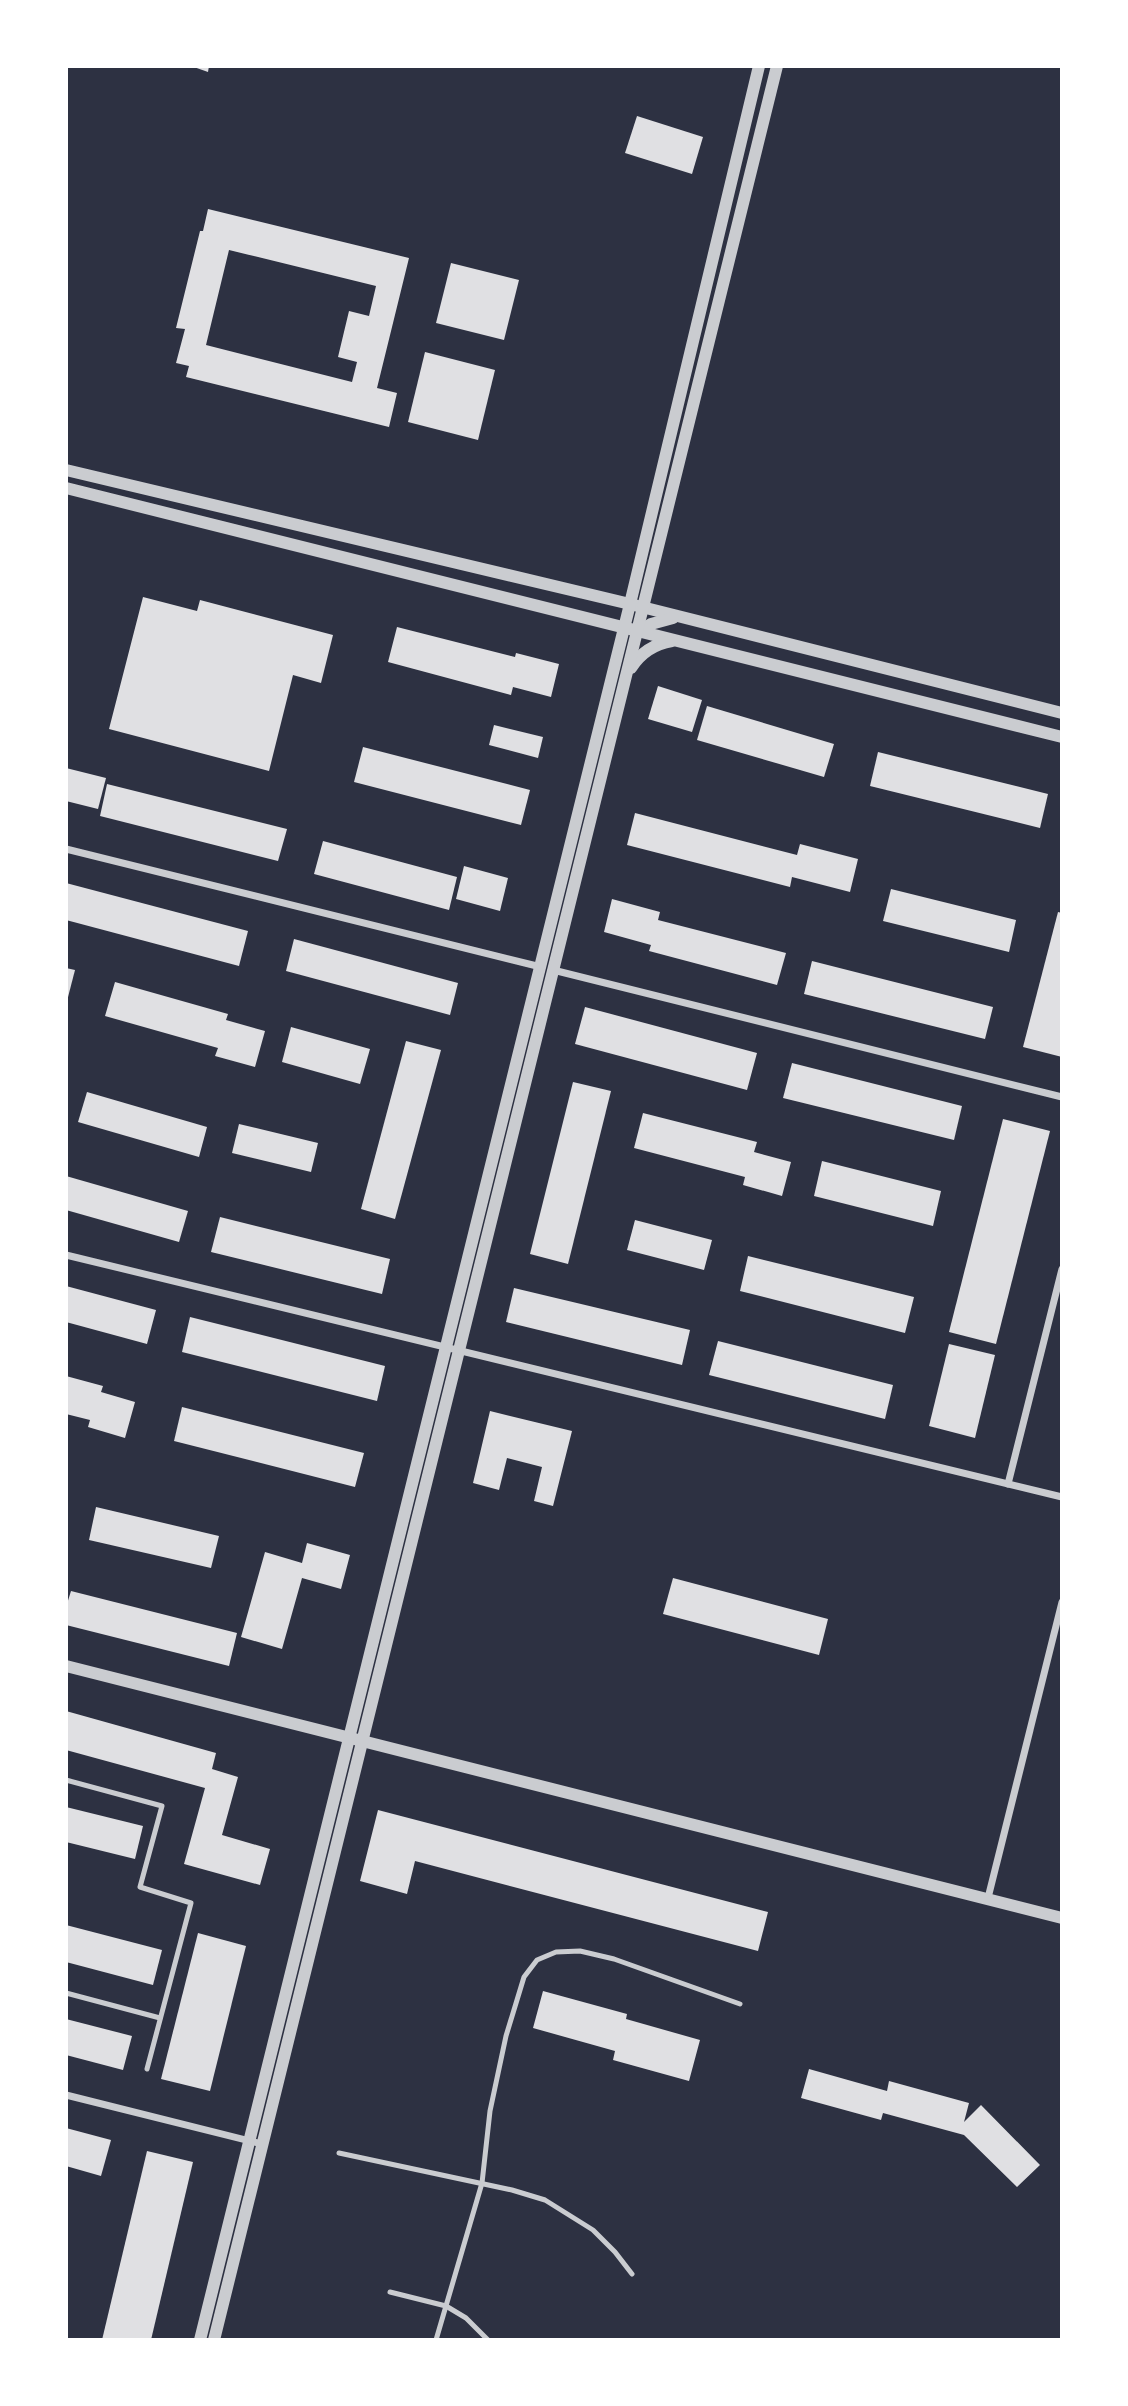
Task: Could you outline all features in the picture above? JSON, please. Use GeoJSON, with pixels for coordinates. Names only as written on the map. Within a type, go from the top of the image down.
{"type":"FeatureCollection","features":[{"type":"Feature","properties":{"kind":"street"},"geometry":{"type":"LineString","coordinates":[[200,2340],[256,2143],[357,1738],[452,1349],[539,966],[760,66]]}},
{"type":"Feature","properties":{"kind":"street"},"geometry":{"type":"LineString","coordinates":[[452,1349],[553,970],[777,66]]}},
{"type":"Feature","properties":{"kind":"street"},"geometry":{"type":"LineString","coordinates":[[66,470],[630,604],[1062,713]]}},
{"type":"Feature","properties":{"kind":"street"},"geometry":{"type":"LineString","coordinates":[[66,488],[1062,737]]}},
{"type":"Feature","properties":{"kind":"street"},"geometry":{"type":"LineString","coordinates":[[613,671],[624,649],[638,632],[660,620],[681,617]]}},
{"type":"Feature","properties":{"kind":"street"},"geometry":{"type":"LineString","coordinates":[[627,674],[644,652],[657,644],[674,640]]}},
{"type":"Feature","properties":{"kind":"street"},"geometry":{"type":"LineString","coordinates":[[66,849],[1062,1097]]}},
{"type":"Feature","properties":{"kind":"street"},"geometry":{"type":"LineString","coordinates":[[66,1255],[1062,1497]]}},
{"type":"Feature","properties":{"kind":"street"},"geometry":{"type":"LineString","coordinates":[[1008,1484],[1062,1269]]}},
{"type":"Feature","properties":{"kind":"street"},"geometry":{"type":"LineString","coordinates":[[988,1898],[1062,1602]]}},
{"type":"Feature","properties":{"kind":"street"},"geometry":{"type":"LineString","coordinates":[[66,1666],[1062,1917]]}},
{"type":"Feature","properties":{"kind":"street"},"geometry":{"type":"LineString","coordinates":[[66,2095],[256,2143]]}},
{"type":"Feature","properties":{"kind":"street"},"geometry":{"type":"LineString","coordinates":[[214,2340],[256,2143]]}},
{"type":"Feature","properties":{"kind":"lane"},"geometry":{"type":"LineString","coordinates":[[66,1780],[162,1806],[141,1887],[191,1903],[147,2070]]}},
{"type":"Feature","properties":{"kind":"lane"},"geometry":{"type":"LineString","coordinates":[[436,2340],[482,2183],[491,2111],[506,2036],[524,1977],[537,1960],[556,1952],[580,1951],[614,1959],[740,2004]]}},
{"type":"Feature","properties":{"kind":"lane"},"geometry":{"type":"LineString","coordinates":[[66,1993],[160,2018]]}},
{"type":"Feature","properties":{"kind":"lane"},"geometry":{"type":"LineString","coordinates":[[340,2153],[482,2183],[545,2200],[593,2230],[632,2274]]}},
{"type":"Feature","properties":{"kind":"lane"},"geometry":{"type":"LineString","coordinates":[[390,2292],[446,2306],[466,2318],[488,2340]]}},
{"type":"Feature","properties":{"kind":"building"},"geometry":{"type":"Polygon","coordinates":[[[191,66],[209,66],[208,72],[191,66]]]}},
{"type":"Feature","properties":{"kind":"building"},"geometry":{"type":"Polygon","coordinates":[[[637,116],[703,137],[692,174],[625,153],[637,116]]]}},
{"type":"Feature","properties":{"kind":"building"},"geometry":{"type":"Polygon","coordinates":[[[208,209],[409,258],[377,388],[397,393],[389,427],[186,377],[189,366],[176,363],[185,329],[176,328],[200,231],[203,231],[208,209]],[[229,250],[206,345],[352,382],[357,362],[338,357],[349,311],[369,316],[376,286],[229,250]]]}},
{"type":"Feature","properties":{"kind":"building"},"geometry":{"type":"Polygon","coordinates":[[[451,263],[519,280],[504,340],[436,323],[451,263]]]}},
{"type":"Feature","properties":{"kind":"building"},"geometry":{"type":"Polygon","coordinates":[[[425,352],[495,370],[478,440],[408,422],[425,352]]]}},
{"type":"Feature","properties":{"kind":"building"},"geometry":{"type":"Polygon","coordinates":[[[143,597],[197,611],[200,600],[333,635],[321,683],[293,675],[269,771],[109,729],[143,597]]]}},
{"type":"Feature","properties":{"kind":"building"},"geometry":{"type":"Polygon","coordinates":[[[397,627],[515,657],[516,653],[559,664],[551,697],[513,687],[511,695],[388,662],[397,627]]]}},
{"type":"Feature","properties":{"kind":"building"},"geometry":{"type":"Polygon","coordinates":[[[658,686],[702,700],[692,732],[648,719],[658,686]]]}},
{"type":"Feature","properties":{"kind":"building"},"geometry":{"type":"Polygon","coordinates":[[[707,706],[834,744],[824,777],[697,740],[707,706]]]}},
{"type":"Feature","properties":{"kind":"building"},"geometry":{"type":"Polygon","coordinates":[[[494,725],[543,737],[538,758],[489,745],[494,725]]]}},
{"type":"Feature","properties":{"kind":"building"},"geometry":{"type":"Polygon","coordinates":[[[363,747],[530,790],[521,825],[354,782],[363,747]]]}},
{"type":"Feature","properties":{"kind":"building"},"geometry":{"type":"Polygon","coordinates":[[[878,752],[1048,794],[1040,828],[870,786],[878,752]]]}},
{"type":"Feature","properties":{"kind":"building"},"geometry":{"type":"Polygon","coordinates":[[[66,768],[106,778],[98,809],[66,801],[66,768]]]}},
{"type":"Feature","properties":{"kind":"building"},"geometry":{"type":"Polygon","coordinates":[[[107,784],[287,829],[278,861],[100,816],[107,784]]]}},
{"type":"Feature","properties":{"kind":"building"},"geometry":{"type":"Polygon","coordinates":[[[635,813],[797,855],[800,844],[858,859],[850,892],[792,877],[790,887],[627,845],[635,813]]]}},
{"type":"Feature","properties":{"kind":"building"},"geometry":{"type":"Polygon","coordinates":[[[323,841],[457,877],[449,910],[314,874],[323,841]]]}},
{"type":"Feature","properties":{"kind":"building"},"geometry":{"type":"Polygon","coordinates":[[[464,866],[508,878],[500,911],[456,899],[464,866]]]}},
{"type":"Feature","properties":{"kind":"building"},"geometry":{"type":"Polygon","coordinates":[[[66,883],[248,931],[239,966],[66,920],[66,883]]]}},
{"type":"Feature","properties":{"kind":"building"},"geometry":{"type":"Polygon","coordinates":[[[891,889],[1016,920],[1009,952],[883,921],[891,889]]]}},
{"type":"Feature","properties":{"kind":"building"},"geometry":{"type":"Polygon","coordinates":[[[612,899],[660,912],[658,920],[786,953],[777,985],[649,951],[651,945],[604,932],[612,899]]]}},
{"type":"Feature","properties":{"kind":"building"},"geometry":{"type":"Polygon","coordinates":[[[1058,912],[1062,913],[1062,1057],[1023,1047],[1058,912]]]}},
{"type":"Feature","properties":{"kind":"building"},"geometry":{"type":"Polygon","coordinates":[[[294,939],[458,983],[450,1015],[286,971],[294,939]]]}},
{"type":"Feature","properties":{"kind":"building"},"geometry":{"type":"Polygon","coordinates":[[[812,961],[993,1007],[985,1039],[804,994],[812,961]]]}},
{"type":"Feature","properties":{"kind":"building"},"geometry":{"type":"Polygon","coordinates":[[[66,968],[75,970],[67,1001],[66,1001],[66,968]]]}},
{"type":"Feature","properties":{"kind":"building"},"geometry":{"type":"Polygon","coordinates":[[[115,982],[228,1014],[226,1020],[265,1031],[255,1067],[215,1056],[218,1048],[105,1016],[115,982]]]}},
{"type":"Feature","properties":{"kind":"building"},"geometry":{"type":"Polygon","coordinates":[[[585,1007],[757,1053],[747,1090],[575,1044],[585,1007]]]}},
{"type":"Feature","properties":{"kind":"building"},"geometry":{"type":"Polygon","coordinates":[[[291,1027],[370,1049],[360,1084],[282,1062],[291,1027]]]}},
{"type":"Feature","properties":{"kind":"building"},"geometry":{"type":"Polygon","coordinates":[[[406,1041],[441,1050],[395,1219],[361,1209],[406,1041]]]}},
{"type":"Feature","properties":{"kind":"building"},"geometry":{"type":"Polygon","coordinates":[[[792,1063],[962,1106],[954,1140],[783,1098],[792,1063]]]}},
{"type":"Feature","properties":{"kind":"building"},"geometry":{"type":"Polygon","coordinates":[[[573,1082],[611,1091],[568,1264],[530,1254],[573,1082]]]}},
{"type":"Feature","properties":{"kind":"building"},"geometry":{"type":"Polygon","coordinates":[[[87,1092],[207,1127],[199,1157],[78,1122],[87,1092]]]}},
{"type":"Feature","properties":{"kind":"building"},"geometry":{"type":"Polygon","coordinates":[[[643,1113],[757,1142],[754,1152],[791,1162],[782,1196],[743,1185],[745,1177],[634,1148],[643,1113]]]}},
{"type":"Feature","properties":{"kind":"building"},"geometry":{"type":"Polygon","coordinates":[[[1003,1119],[1050,1131],[996,1344],[949,1332],[1003,1119]]]}},
{"type":"Feature","properties":{"kind":"building"},"geometry":{"type":"Polygon","coordinates":[[[239,1124],[318,1143],[311,1172],[232,1153],[239,1124]]]}},
{"type":"Feature","properties":{"kind":"building"},"geometry":{"type":"Polygon","coordinates":[[[822,1161],[941,1191],[933,1226],[814,1196],[822,1161]]]}},
{"type":"Feature","properties":{"kind":"building"},"geometry":{"type":"Polygon","coordinates":[[[66,1176],[188,1211],[179,1242],[66,1210],[66,1176]]]}},
{"type":"Feature","properties":{"kind":"building"},"geometry":{"type":"Polygon","coordinates":[[[220,1217],[390,1259],[382,1294],[211,1252],[220,1217]]]}},
{"type":"Feature","properties":{"kind":"building"},"geometry":{"type":"Polygon","coordinates":[[[635,1220],[712,1240],[704,1270],[627,1250],[635,1220]]]}},
{"type":"Feature","properties":{"kind":"building"},"geometry":{"type":"Polygon","coordinates":[[[748,1256],[914,1297],[905,1333],[740,1291],[748,1256]]]}},
{"type":"Feature","properties":{"kind":"building"},"geometry":{"type":"Polygon","coordinates":[[[66,1286],[156,1310],[147,1344],[66,1322],[66,1286]]]}},
{"type":"Feature","properties":{"kind":"building"},"geometry":{"type":"Polygon","coordinates":[[[514,1288],[690,1330],[682,1365],[506,1322],[514,1288]]]}},
{"type":"Feature","properties":{"kind":"building"},"geometry":{"type":"Polygon","coordinates":[[[190,1317],[385,1366],[377,1401],[182,1352],[190,1317]]]}},
{"type":"Feature","properties":{"kind":"building"},"geometry":{"type":"Polygon","coordinates":[[[718,1341],[893,1385],[885,1419],[709,1375],[718,1341]]]}},
{"type":"Feature","properties":{"kind":"building"},"geometry":{"type":"Polygon","coordinates":[[[949,1344],[995,1355],[975,1438],[929,1426],[949,1344]]]}},
{"type":"Feature","properties":{"kind":"building"},"geometry":{"type":"Polygon","coordinates":[[[66,1376],[103,1386],[101,1392],[135,1402],[125,1438],[88,1427],[90,1420],[66,1414],[66,1376]]]}},
{"type":"Feature","properties":{"kind":"building"},"geometry":{"type":"Polygon","coordinates":[[[182,1407],[364,1453],[355,1487],[174,1441],[182,1407]]]}},
{"type":"Feature","properties":{"kind":"building"},"geometry":{"type":"Polygon","coordinates":[[[490,1411],[572,1431],[553,1506],[534,1501],[542,1467],[507,1458],[499,1490],[473,1483],[490,1411]]]}},
{"type":"Feature","properties":{"kind":"building"},"geometry":{"type":"Polygon","coordinates":[[[96,1507],[219,1536],[211,1568],[89,1540],[96,1507]]]}},
{"type":"Feature","properties":{"kind":"building"},"geometry":{"type":"Polygon","coordinates":[[[307,1543],[350,1555],[341,1589],[302,1578],[282,1649],[241,1637],[265,1552],[302,1563],[307,1543]]]}},
{"type":"Feature","properties":{"kind":"building"},"geometry":{"type":"Polygon","coordinates":[[[673,1578],[828,1619],[819,1655],[663,1614],[673,1578]]]}},
{"type":"Feature","properties":{"kind":"building"},"geometry":{"type":"Polygon","coordinates":[[[71,1591],[237,1633],[229,1666],[66,1625],[66,1607],[71,1591]]]}},
{"type":"Feature","properties":{"kind":"building"},"geometry":{"type":"Polygon","coordinates":[[[66,1711],[216,1753],[212,1769],[238,1777],[222,1835],[270,1849],[260,1885],[184,1864],[205,1788],[66,1750],[66,1711]]]}},
{"type":"Feature","properties":{"kind":"building"},"geometry":{"type":"Polygon","coordinates":[[[66,1807],[143,1826],[135,1859],[66,1842],[66,1807]]]}},
{"type":"Feature","properties":{"kind":"building"},"geometry":{"type":"Polygon","coordinates":[[[378,1810],[768,1912],[758,1951],[415,1861],[407,1894],[360,1881],[378,1810]]]}},
{"type":"Feature","properties":{"kind":"building"},"geometry":{"type":"Polygon","coordinates":[[[66,1925],[162,1950],[153,1985],[66,1962],[66,1925]]]}},
{"type":"Feature","properties":{"kind":"building"},"geometry":{"type":"Polygon","coordinates":[[[198,1933],[246,1946],[210,2091],[161,2079],[198,1933]]]}},
{"type":"Feature","properties":{"kind":"building"},"geometry":{"type":"Polygon","coordinates":[[[543,1991],[627,2014],[626,2019],[700,2040],[689,2081],[613,2060],[615,2051],[533,2028],[543,1991]]]}},
{"type":"Feature","properties":{"kind":"building"},"geometry":{"type":"Polygon","coordinates":[[[66,2019],[132,2036],[123,2070],[66,2055],[66,2019]]]}},
{"type":"Feature","properties":{"kind":"building"},"geometry":{"type":"Polygon","coordinates":[[[809,2069],[887,2091],[889,2081],[969,2103],[964,2122],[981,2105],[1040,2165],[1017,2187],[964,2135],[883,2113],[881,2120],[801,2098],[809,2069]]]}},
{"type":"Feature","properties":{"kind":"building"},"geometry":{"type":"Polygon","coordinates":[[[66,2128],[111,2140],[101,2176],[66,2166],[66,2128]]]}},
{"type":"Feature","properties":{"kind":"building"},"geometry":{"type":"Polygon","coordinates":[[[147,2151],[193,2162],[151,2340],[102,2340],[147,2151]]]}}]}
